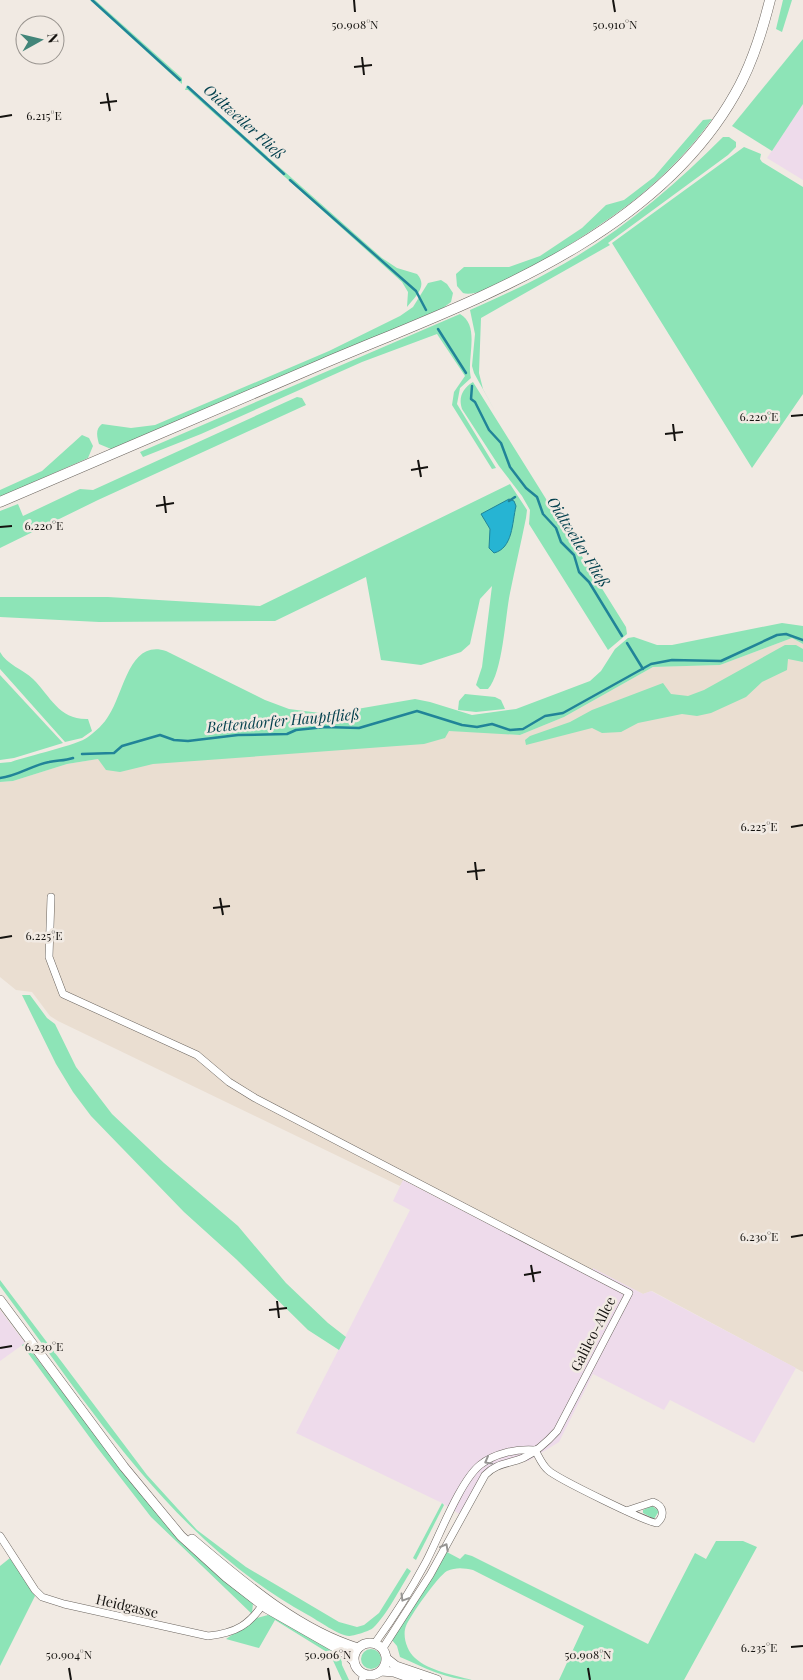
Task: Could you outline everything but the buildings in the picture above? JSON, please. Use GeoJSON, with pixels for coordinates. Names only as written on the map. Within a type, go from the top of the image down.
{"type":"FeatureCollection","features":[{"type":"Feature","properties":{"kind":"main road"},"geometry":{"type":"LineString","coordinates":[[0,502],[463,304],[547,264],[588,240],[674,173],[704,140],[735,94],[751,62],[770,0]]}},
{"type":"Feature","properties":{"kind":"street","name":"Galileo-Allee"},"geometry":{"type":"LineString","coordinates":[[51,897],[49,957],[63,994],[197,1055],[229,1082],[255,1098],[479,1213],[629,1293],[557,1430],[524,1458],[494,1467],[485,1475],[430,1575],[379,1646]]}},
{"type":"Feature","properties":{"kind":"street"},"geometry":{"type":"LineString","coordinates":[[0,1300],[124,1467],[164,1513],[265,1602],[345,1653],[354,1661],[363,1677],[381,1671],[394,1672],[416,1680]]}},
{"type":"Feature","properties":{"kind":"street"},"geometry":{"type":"LineString","coordinates":[[379,1646],[464,1487],[477,1468],[503,1453],[535,1450],[548,1471],[626,1511],[654,1524],[661,1518],[663,1511],[658,1504],[653,1502],[626,1511]]}},
{"type":"Feature","properties":{"kind":"street","name":"Heidgasse"},"geometry":{"type":"LineString","coordinates":[[0,1536],[35,1590],[42,1597],[64,1604],[208,1636],[229,1634],[246,1624],[265,1602]]}},
{"type":"Feature","properties":{"kind":"street"},"geometry":{"type":"LineString","coordinates":[[265,1602],[358,1648]]}},
{"type":"Feature","properties":{"kind":"street"},"geometry":{"type":"LineString","coordinates":[[354,1661],[358,1648],[368,1642],[379,1646],[387,1659],[396,1666],[437,1680]]}},
{"type":"Feature","properties":{"kind":"street"},"geometry":{"type":"LineString","coordinates":[[381,1671],[387,1659]]}},
{"type":"Feature","properties":{"kind":"shaded area"},"geometry":{"type":"Polygon","coordinates":[[[803,104],[803,180],[767,158],[803,104]]]}},
{"type":"Feature","properties":{"kind":"shaded area"},"geometry":{"type":"Polygon","coordinates":[[[792,638],[803,644],[803,1372],[652,1291],[643,1294],[593,1269],[589,1276],[404,1180],[400,1186],[58,1021],[50,1016],[32,992],[16,990],[0,977],[0,782],[13,781],[67,764],[110,757],[355,731],[477,731],[520,735],[564,717],[653,667],[720,665],[792,638]]]}},
{"type":"Feature","properties":{"kind":"shaded area"},"geometry":{"type":"Polygon","coordinates":[[[403,1180],[589,1276],[593,1268],[643,1294],[651,1291],[796,1368],[754,1443],[670,1400],[664,1410],[593,1374],[559,1442],[528,1461],[508,1463],[495,1468],[483,1481],[464,1517],[442,1503],[296,1433],[410,1210],[393,1201],[403,1180]]]}},
{"type":"Feature","properties":{"kind":"shaded area"},"geometry":{"type":"Polygon","coordinates":[[[0,1310],[25,1343],[0,1361],[0,1310]]]}},
{"type":"Feature","properties":{"kind":"green space"},"geometry":{"type":"Polygon","coordinates":[[[90,0],[95,0],[182,78],[182,84],[90,0]]]}},
{"type":"Feature","properties":{"kind":"green space"},"geometry":{"type":"Polygon","coordinates":[[[783,0],[792,0],[782,32],[776,29],[783,0]]]}},
{"type":"Feature","properties":{"kind":"green space"},"geometry":{"type":"Polygon","coordinates":[[[803,39],[803,104],[772,151],[732,126],[803,39]]]}},
{"type":"Feature","properties":{"kind":"green space"},"geometry":{"type":"Polygon","coordinates":[[[187,85],[382,258],[397,268],[417,274],[420,278],[421,287],[407,307],[408,292],[402,282],[188,90],[185,90],[187,85]]]}},
{"type":"Feature","properties":{"kind":"green space"},"geometry":{"type":"Polygon","coordinates":[[[712,119],[689,149],[654,184],[631,203],[583,236],[526,271],[499,284],[477,292],[463,293],[457,286],[456,274],[464,267],[509,267],[540,256],[582,228],[606,205],[624,200],[654,177],[703,120],[712,119]]]}},
{"type":"Feature","properties":{"kind":"green space"},"geometry":{"type":"Polygon","coordinates":[[[723,137],[729,137],[736,142],[736,147],[728,155],[608,243],[610,245],[481,318],[479,373],[483,389],[495,411],[474,373],[472,366],[475,334],[470,310],[540,277],[619,228],[683,175],[723,137]]]}},
{"type":"Feature","properties":{"kind":"green space"},"geometry":{"type":"Polygon","coordinates":[[[744,147],[761,154],[760,159],[762,162],[803,187],[803,394],[752,468],[612,243],[744,147]]]}},
{"type":"Feature","properties":{"kind":"green space"},"geometry":{"type":"Polygon","coordinates":[[[441,280],[447,284],[453,293],[451,302],[443,308],[111,449],[99,444],[97,431],[102,424],[131,428],[155,425],[329,351],[400,316],[413,307],[428,283],[441,280]]]}},
{"type":"Feature","properties":{"kind":"green space"},"geometry":{"type":"Polygon","coordinates":[[[460,314],[470,326],[472,343],[471,378],[460,388],[457,404],[496,468],[492,469],[452,405],[454,392],[465,376],[437,334],[362,362],[201,434],[143,457],[140,452],[460,314]]]}},
{"type":"Feature","properties":{"kind":"green space"},"geometry":{"type":"Polygon","coordinates":[[[473,382],[626,627],[627,634],[608,650],[529,524],[530,510],[522,496],[499,466],[462,409],[462,393],[473,382]]]}},
{"type":"Feature","properties":{"kind":"green space"},"geometry":{"type":"Polygon","coordinates":[[[297,397],[302,398],[306,405],[98,500],[0,548],[0,511],[18,504],[23,516],[80,489],[93,490],[297,397]]]}},
{"type":"Feature","properties":{"kind":"green space"},"geometry":{"type":"Polygon","coordinates":[[[82,435],[89,438],[93,446],[88,458],[0,497],[0,490],[42,471],[82,435]]]}},
{"type":"Feature","properties":{"kind":"green space"},"geometry":{"type":"Polygon","coordinates":[[[510,484],[527,510],[510,593],[503,644],[497,670],[488,689],[480,689],[476,685],[482,667],[492,586],[480,599],[470,644],[461,652],[421,665],[381,660],[366,577],[275,621],[99,622],[0,617],[0,597],[108,597],[260,606],[510,484]]]}},
{"type":"Feature","properties":{"kind":"green space"},"geometry":{"type":"Polygon","coordinates":[[[782,623],[803,626],[803,644],[792,638],[720,665],[653,667],[564,717],[520,735],[449,731],[445,738],[424,744],[153,764],[120,772],[106,770],[98,759],[67,764],[13,781],[0,782],[0,763],[11,762],[74,743],[94,732],[109,715],[129,670],[136,660],[144,653],[154,649],[166,651],[265,700],[289,709],[328,714],[415,699],[472,715],[516,709],[590,681],[601,671],[615,649],[628,638],[634,637],[657,645],[672,645],[782,623]]]}},
{"type":"Feature","properties":{"kind":"green space"},"geometry":{"type":"Polygon","coordinates":[[[785,645],[796,645],[803,649],[803,662],[788,659],[787,670],[762,682],[746,697],[711,713],[697,716],[682,714],[638,723],[621,732],[602,733],[592,728],[526,745],[525,740],[530,736],[570,722],[592,710],[663,683],[671,694],[688,696],[704,690],[785,645]]]}},
{"type":"Feature","properties":{"kind":"green space"},"geometry":{"type":"Polygon","coordinates":[[[0,652],[11,664],[33,679],[63,712],[70,716],[88,719],[92,731],[82,738],[65,742],[0,669],[0,652]]]}},
{"type":"Feature","properties":{"kind":"green space"},"geometry":{"type":"Polygon","coordinates":[[[0,675],[63,743],[14,758],[0,760],[0,675]]]}},
{"type":"Feature","properties":{"kind":"green space"},"geometry":{"type":"Polygon","coordinates":[[[465,694],[495,697],[501,700],[505,709],[476,712],[458,710],[459,701],[465,694]]]}},
{"type":"Feature","properties":{"kind":"green space"},"geometry":{"type":"Polygon","coordinates":[[[22,995],[30,995],[47,1018],[55,1024],[76,1067],[112,1114],[164,1163],[238,1226],[286,1283],[328,1323],[346,1337],[339,1350],[308,1330],[236,1259],[184,1212],[91,1116],[73,1092],[56,1064],[22,995]]]}},
{"type":"Feature","properties":{"kind":"green space"},"geometry":{"type":"Polygon","coordinates":[[[0,1280],[147,1475],[197,1530],[246,1567],[339,1622],[357,1627],[364,1625],[379,1613],[407,1568],[411,1571],[378,1623],[371,1629],[358,1634],[349,1636],[340,1633],[260,1585],[216,1550],[175,1510],[101,1424],[0,1286],[0,1280]]]}},
{"type":"Feature","properties":{"kind":"green space"},"geometry":{"type":"Polygon","coordinates":[[[25,1343],[140,1493],[253,1603],[252,1614],[151,1517],[22,1345],[25,1343]]]}},
{"type":"Feature","properties":{"kind":"green space"},"geometry":{"type":"Polygon","coordinates":[[[442,1503],[444,1505],[416,1560],[413,1558],[442,1503]]]}},
{"type":"Feature","properties":{"kind":"green space"},"geometry":{"type":"Polygon","coordinates":[[[652,1506],[659,1511],[654,1519],[643,1513],[643,1510],[652,1506]]]}},
{"type":"Feature","properties":{"kind":"green space"},"geometry":{"type":"Polygon","coordinates":[[[716,1541],[743,1541],[757,1547],[684,1680],[559,1680],[584,1626],[473,1570],[460,1568],[447,1571],[431,1588],[406,1626],[405,1634],[406,1643],[415,1658],[427,1666],[442,1672],[472,1680],[453,1678],[426,1669],[400,1657],[397,1646],[391,1639],[445,1551],[460,1559],[465,1554],[472,1556],[648,1644],[695,1553],[706,1559],[716,1541]]]}},
{"type":"Feature","properties":{"kind":"green space"},"geometry":{"type":"Polygon","coordinates":[[[10,1558],[35,1596],[0,1666],[0,1566],[10,1558]]]}},
{"type":"Feature","properties":{"kind":"green space"},"geometry":{"type":"Polygon","coordinates":[[[268,1615],[276,1616],[341,1653],[342,1665],[349,1680],[342,1680],[330,1654],[275,1620],[259,1648],[226,1639],[257,1618],[268,1615]]]}},
{"type":"Feature","properties":{"kind":"green space"},"geometry":{"type":"Polygon","coordinates":[[[371,1649],[378,1652],[381,1659],[378,1666],[371,1669],[364,1666],[361,1659],[364,1652],[371,1649]]]}},
{"type":"Feature","properties":{"kind":"water"},"geometry":{"type":"Polygon","coordinates":[[[509,499],[514,501],[516,506],[511,534],[505,546],[494,553],[489,548],[490,529],[481,514],[509,499]]]}},
{"type":"Feature","properties":{"kind":"waterway","name":"Oidtweiler Fließ"},"geometry":{"type":"LineString","coordinates":[[92,0],[180,80]]}},
{"type":"Feature","properties":{"kind":"waterway","name":"Oidtweiler Fließ"},"geometry":{"type":"LineString","coordinates":[[188,87],[284,174]]}},
{"type":"Feature","properties":{"kind":"waterway","name":"Oidtweiler Fließ"},"geometry":{"type":"LineString","coordinates":[[290,180],[416,291],[426,310]]}},
{"type":"Feature","properties":{"kind":"waterway","name":"Oidtweiler Fließ"},"geometry":{"type":"LineString","coordinates":[[438,329],[466,373]]}},
{"type":"Feature","properties":{"kind":"waterway","name":"Oidtweiler Fließ"},"geometry":{"type":"LineString","coordinates":[[472,386],[471,399],[475,402],[489,430],[501,443],[510,467],[526,488],[537,497],[543,514],[556,528],[561,542],[574,555],[579,572],[589,582],[622,636]]}},
{"type":"Feature","properties":{"kind":"waterway"},"geometry":{"type":"LineString","coordinates":[[509,501],[515,497]]}},
{"type":"Feature","properties":{"kind":"waterway","name":"Bettendorfer Hauptfließ"},"geometry":{"type":"LineString","coordinates":[[82,754],[114,753],[122,746],[160,735],[174,740],[188,741],[238,735],[287,734],[296,730],[325,727],[359,728],[417,711],[462,725],[477,727],[492,724],[510,730],[523,729],[545,716],[563,713],[651,664],[672,660],[721,661],[777,635],[786,634],[803,640]]}},
{"type":"Feature","properties":{"kind":"waterway","name":"Oidtweiler Fließ"},"geometry":{"type":"LineString","coordinates":[[627,643],[643,669]]}},
{"type":"Feature","properties":{"kind":"waterway","name":"Bettendorfer Hauptfließ"},"geometry":{"type":"LineString","coordinates":[[0,778],[43,763],[73,758]]}}]}
